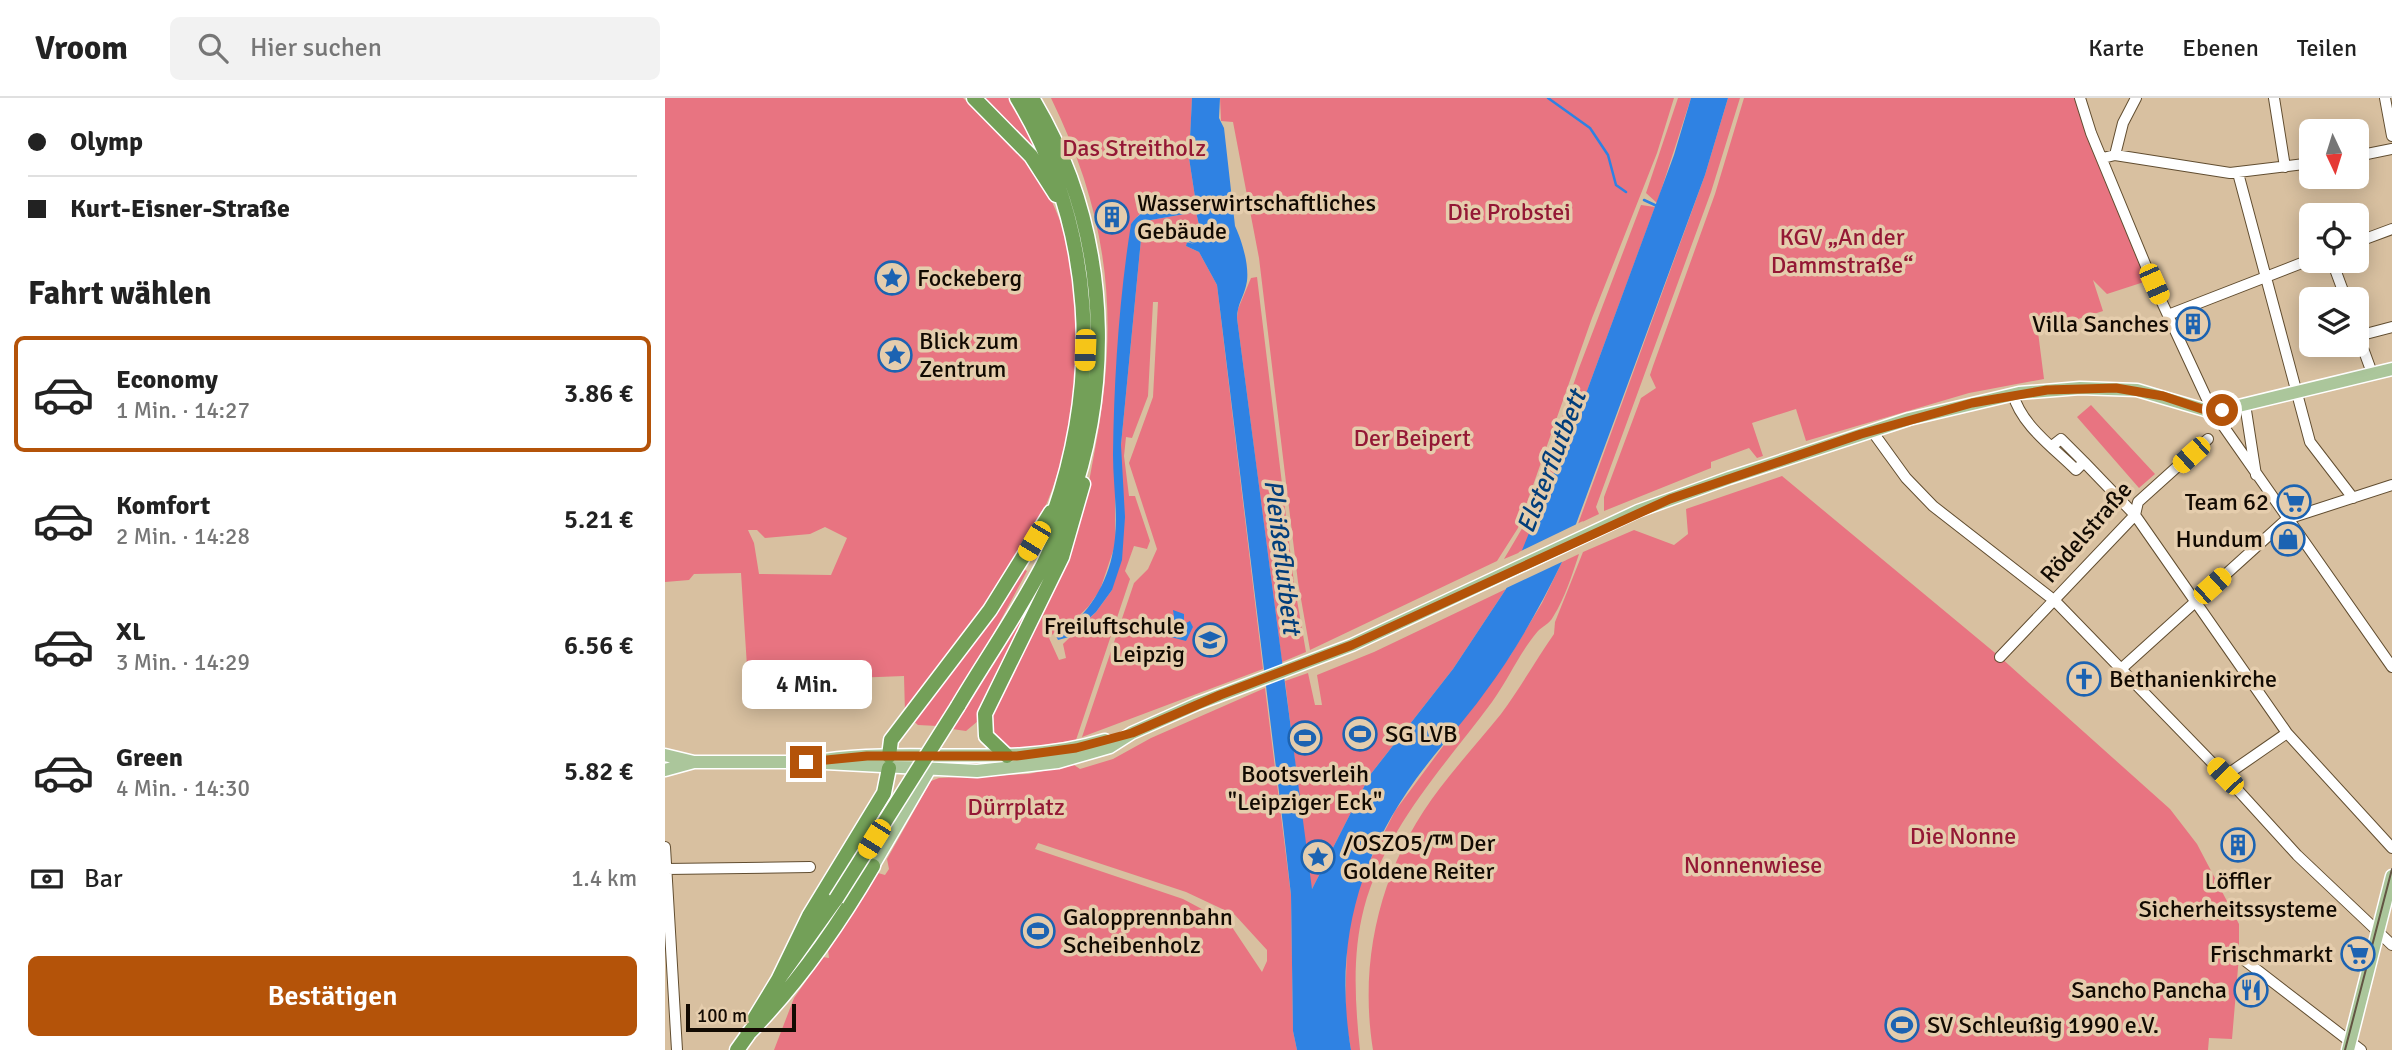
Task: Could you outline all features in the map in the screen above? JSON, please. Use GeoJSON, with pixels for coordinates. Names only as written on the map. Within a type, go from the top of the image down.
{"type":"FeatureCollection","features":[{"type":"Feature","properties":{"kind":"highway"},"geometry":{"type":"LineString","coordinates":[[974,98],[1031,156],[1070,219]]}},
{"type":"Feature","properties":{"kind":"highway"},"geometry":{"type":"LineString","coordinates":[[1007,624],[1060,496],[1080,406],[1086,329],[1081,275],[1070,219],[1051,165],[1017,98]]}},
{"type":"Feature","properties":{"kind":"highway"},"geometry":{"type":"LineString","coordinates":[[1007,756],[986,736],[985,714],[1062,557],[1083,487],[1098,368],[1099,331],[1095,274],[1074,186],[1035,98]]}},
{"type":"Feature","properties":{"kind":"highway"},"geometry":{"type":"LineString","coordinates":[[778,980],[836,899],[958,706],[1042,566],[1056,535],[1089,435]]}},
{"type":"Feature","properties":{"kind":"highway"},"geometry":{"type":"LineString","coordinates":[[747,1035],[809,916],[881,799],[888,780],[891,740],[990,610],[1060,496]]}},
{"type":"Feature","properties":{"kind":"highway"},"geometry":{"type":"LineString","coordinates":[[747,1035],[772,1010],[816,953],[873,866]]}},
{"type":"Feature","properties":{"kind":"highway"},"geometry":{"type":"LineString","coordinates":[[737,1050],[777,993],[809,939]]}},
{"type":"Feature","properties":{"kind":"main road"},"geometry":{"type":"LineString","coordinates":[[665,755],[694,762],[889,762],[1007,756],[1076,748],[1132,733],[1352,645],[1584,536],[1683,494],[1872,431],[2013,394],[2080,387],[2116,388],[2150,393],[2212,410],[2392,369]]}},
{"type":"Feature","properties":{"kind":"main road"},"geometry":{"type":"LineString","coordinates":[[889,762],[929,770],[996,770],[1053,764],[1110,747],[1132,733]]}},
{"type":"Feature","properties":{"kind":"main road"},"geometry":{"type":"LineString","coordinates":[[665,770],[694,762]]}},
{"type":"Feature","properties":{"kind":"main road"},"geometry":{"type":"LineString","coordinates":[[873,866],[929,770]]}},
{"type":"Feature","properties":{"kind":"main road"},"geometry":{"type":"LineString","coordinates":[[2349,1045],[2392,876]]}},
{"type":"Feature","properties":{"kind":"street"},"geometry":{"type":"LineString","coordinates":[[2080,98],[2168,315],[2212,410],[2392,667]]}},
{"type":"Feature","properties":{"kind":"street"},"geometry":{"type":"LineString","coordinates":[[2115,155],[2123,123],[2136,98]]}},
{"type":"Feature","properties":{"kind":"street"},"geometry":{"type":"LineString","coordinates":[[2274,98],[2285,167]]}},
{"type":"Feature","properties":{"kind":"street"},"geometry":{"type":"LineString","coordinates":[[2385,98],[2392,136]]}},
{"type":"Feature","properties":{"kind":"street"},"geometry":{"type":"LineString","coordinates":[[2369,154],[2392,149]]}},
{"type":"Feature","properties":{"kind":"street"},"geometry":{"type":"LineString","coordinates":[[2103,158],[2115,155],[2238,173],[2299,165]]}},
{"type":"Feature","properties":{"kind":"street"},"geometry":{"type":"LineString","coordinates":[[2238,173],[2310,442],[2353,498]]}},
{"type":"Feature","properties":{"kind":"street"},"geometry":{"type":"LineString","coordinates":[[2369,238],[2392,229]]}},
{"type":"Feature","properties":{"kind":"street"},"geometry":{"type":"LineString","coordinates":[[2168,315],[2299,265]]}},
{"type":"Feature","properties":{"kind":"street"},"geometry":{"type":"LineString","coordinates":[[2369,332],[2392,327]]}},
{"type":"Feature","properties":{"kind":"street"},"geometry":{"type":"LineString","coordinates":[[2366,357],[2372,373]]}},
{"type":"Feature","properties":{"kind":"street"},"geometry":{"type":"LineString","coordinates":[[2013,394],[2017,411],[2076,470],[2084,462],[2135,515],[2193,603],[2287,733],[2392,848]]}},
{"type":"Feature","properties":{"kind":"street"},"geometry":{"type":"LineString","coordinates":[[2245,404],[2256,475]]}},
{"type":"Feature","properties":{"kind":"street"},"geometry":{"type":"LineString","coordinates":[[1872,431],[1906,478],[1933,506],[2055,601],[2225,776],[2297,855],[2392,945]]}},
{"type":"Feature","properties":{"kind":"street","name":"Rödelstraße"},"geometry":{"type":"LineString","coordinates":[[2000,657],[2135,515],[2138,502],[2208,439]]}},
{"type":"Feature","properties":{"kind":"street"},"geometry":{"type":"LineString","coordinates":[[2121,669],[2287,519],[2392,485]]}},
{"type":"Feature","properties":{"kind":"street"},"geometry":{"type":"LineString","coordinates":[[2225,776],[2287,733]]}},
{"type":"Feature","properties":{"kind":"street"},"geometry":{"type":"LineString","coordinates":[[665,847],[668,938],[677,1050]]}},
{"type":"Feature","properties":{"kind":"street"},"geometry":{"type":"LineString","coordinates":[[666,869],[810,867]]}},
{"type":"Feature","properties":{"kind":"street"},"geometry":{"type":"LineString","coordinates":[[2239,956],[2349,1045],[2361,1050]]}},
{"type":"Feature","properties":{"kind":"green space"},"geometry":{"type":"Polygon","coordinates":[[[665,98],[963,98],[1016,148],[1042,183],[1060,222],[1072,264],[1079,309],[1075,400],[1066,445],[1053,488],[1023,552],[992,599],[905,713],[904,676],[748,682],[741,573],[694,574],[689,580],[665,582],[665,98]],[[825,527],[810,534],[765,538],[757,530],[748,530],[754,543],[759,574],[831,575],[847,538],[825,527]]]}},
{"type":"Feature","properties":{"kind":"green space"},"geometry":{"type":"Polygon","coordinates":[[[978,98],[1011,98],[1054,186],[978,98]]]}},
{"type":"Feature","properties":{"kind":"green space","name":"Das Streitholz"},"geometry":{"type":"Polygon","coordinates":[[[1051,98],[1192,98],[1189,158],[1195,197],[1180,203],[1147,209],[1131,224],[1115,417],[1115,542],[1121,445],[1142,229],[1151,220],[1196,212],[1200,229],[1189,238],[1186,246],[1199,252],[1217,285],[1263,669],[1082,737],[1134,583],[1148,569],[1157,549],[1129,463],[1153,397],[1158,302],[1153,302],[1148,396],[1132,438],[1126,437],[1124,456],[1129,496],[1135,496],[1150,541],[1147,549],[1134,546],[1125,571],[1130,579],[1076,740],[1019,749],[1002,748],[989,727],[993,709],[1045,609],[1076,535],[1095,449],[1107,356],[1104,269],[1097,227],[1071,142],[1051,98]],[[1115,546],[1100,590],[1088,607],[1060,634],[1055,632],[1049,638],[1059,660],[1066,658],[1063,644],[1096,612],[1112,590],[1115,546]]]}},
{"type":"Feature","properties":{"kind":"green space"},"geometry":{"type":"Polygon","coordinates":[[[1220,98],[1674,98],[1657,153],[1592,318],[1518,528],[1497,561],[1310,650],[1298,582],[1259,258],[1233,122],[1221,121],[1220,98]]]}},
{"type":"Feature","properties":{"kind":"green space"},"geometry":{"type":"Polygon","coordinates":[[[1678,98],[1691,98],[1657,203],[1646,193],[1678,98]]]}},
{"type":"Feature","properties":{"kind":"green space"},"geometry":{"type":"Polygon","coordinates":[[[1728,98],[1740,98],[1711,192],[1596,507],[1599,514],[1578,524],[1705,175],[1728,98]]]}},
{"type":"Feature","properties":{"kind":"green space","name":"KGV „An der Dammstraße“"},"geometry":{"type":"Polygon","coordinates":[[[1744,98],[2076,98],[2097,161],[2147,281],[2107,294],[2093,280],[2103,311],[2038,332],[2044,379],[1969,393],[1806,441],[1796,409],[1752,423],[1763,456],[1757,458],[1749,448],[1711,462],[1711,468],[1604,511],[1604,497],[1641,398],[1656,388],[1650,375],[1715,194],[1744,98]]]}},
{"type":"Feature","properties":{"kind":"green space"},"geometry":{"type":"Polygon","coordinates":[[[1641,205],[1655,207],[1581,407],[1523,551],[1504,559],[1527,520],[1579,368],[1641,205]]]}},
{"type":"Feature","properties":{"kind":"green space"},"geometry":{"type":"Polygon","coordinates":[[[1257,277],[1294,583],[1306,652],[1282,662],[1237,318],[1251,278],[1257,277]]]}},
{"type":"Feature","properties":{"kind":"green space"},"geometry":{"type":"Polygon","coordinates":[[[2091,405],[2155,474],[2139,488],[2077,417],[2091,405]]]}},
{"type":"Feature","properties":{"kind":"green space","name":"Die Nonne"},"geometry":{"type":"Polygon","coordinates":[[[1782,476],[2000,657],[2170,809],[2197,844],[2239,924],[2232,1039],[2209,1038],[2208,1050],[1373,1050],[1369,1015],[1372,946],[1389,879],[1420,817],[1447,779],[1501,714],[1554,634],[1555,622],[1583,552],[1634,530],[1674,545],[1688,534],[1686,509],[1782,476]]]}},
{"type":"Feature","properties":{"kind":"green space"},"geometry":{"type":"Polygon","coordinates":[[[1067,537],[978,721],[966,731],[952,729],[1051,559],[1067,537]]]}},
{"type":"Feature","properties":{"kind":"green space"},"geometry":{"type":"Polygon","coordinates":[[[1579,554],[1565,594],[1553,617],[1532,639],[1492,702],[1418,799],[1386,851],[1360,925],[1356,979],[1360,1050],[1351,1050],[1345,1015],[1347,942],[1353,906],[1364,872],[1395,811],[1510,656],[1542,603],[1562,562],[1579,554]]]}},
{"type":"Feature","properties":{"kind":"green space"},"geometry":{"type":"Polygon","coordinates":[[[1022,568],[1027,571],[987,646],[937,726],[918,725],[912,720],[1022,568]]]}},
{"type":"Feature","properties":{"kind":"green space"},"geometry":{"type":"Polygon","coordinates":[[[1506,589],[1453,669],[1370,775],[1311,891],[1285,681],[1308,673],[1315,705],[1322,705],[1317,675],[1374,652],[1506,589]]]}},
{"type":"Feature","properties":{"kind":"green space","name":"Galopprennbahn Scheibenholz"},"geometry":{"type":"Polygon","coordinates":[[[1265,688],[1291,895],[1293,1031],[1297,1050],[774,1050],[794,998],[823,957],[829,958],[828,950],[878,873],[885,875],[889,869],[887,859],[931,781],[939,778],[1028,774],[1074,765],[1080,769],[1113,759],[1151,738],[1265,688]],[[1038,843],[1035,849],[1183,899],[1230,924],[1262,972],[1267,961],[1267,950],[1235,915],[1186,892],[1038,843]]]}},
{"type":"Feature","properties":{"kind":"water"},"geometry":{"type":"Polygon","coordinates":[[[1192,98],[1220,98],[1219,118],[1224,128],[1235,226],[1246,260],[1247,281],[1237,318],[1312,889],[1370,775],[1453,669],[1506,589],[1581,407],[1674,155],[1691,98],[1728,98],[1705,175],[1562,562],[1505,664],[1416,779],[1378,842],[1355,908],[1348,942],[1346,1013],[1351,1050],[1297,1050],[1293,1031],[1291,895],[1283,825],[1217,285],[1199,252],[1186,246],[1187,242],[1194,244],[1187,241],[1200,229],[1196,212],[1151,220],[1142,229],[1121,445],[1125,517],[1122,560],[1112,590],[1096,612],[1069,637],[1058,640],[1056,636],[1084,613],[1109,568],[1116,519],[1113,455],[1116,368],[1131,224],[1149,209],[1189,201],[1195,197],[1189,158],[1192,98]]]}},
{"type":"Feature","properties":{"kind":"water"},"geometry":{"type":"Polygon","coordinates":[[[1173,610],[1184,614],[1184,624],[1190,621],[1193,627],[1186,641],[1163,635],[1163,620],[1174,617],[1173,610]]]}},
{"type":"Feature","properties":{"kind":"pier"},"geometry":{"type":"Polygon","coordinates":[[[1583,521],[1566,560],[1500,591],[1519,552],[1583,521]]]}},
{"type":"Feature","properties":{"kind":"waterway"},"geometry":{"type":"LineString","coordinates":[[1548,98],[1590,128],[1608,155],[1616,185],[1626,192]]}},
{"type":"Feature","properties":{"kind":"waterway"},"geometry":{"type":"LineString","coordinates":[[1644,200],[1657,206]]}},
{"type":"Feature","properties":{"kind":"tram line"},"geometry":{"type":"LineString","coordinates":[[2345,1050],[2392,869]]}},
{"type":"Feature","properties":{"kind":"place","name":"Wasserwirtschaftliches Gebäude"},"geometry":{"type":"Point","coordinates":[1112,217]}},
{"type":"Feature","properties":{"kind":"place","name":"Fockeberg"},"geometry":{"type":"Point","coordinates":[892,278]}},
{"type":"Feature","properties":{"kind":"place","name":"Villa Sanches"},"geometry":{"type":"Point","coordinates":[2193,324]}},
{"type":"Feature","properties":{"kind":"place","name":"Blick zum Zentrum"},"geometry":{"type":"Point","coordinates":[895,355]}},
{"type":"Feature","properties":{"kind":"place","name":"Team 62"},"geometry":{"type":"Point","coordinates":[2294,502]}},
{"type":"Feature","properties":{"kind":"place","name":"Hundum"},"geometry":{"type":"Point","coordinates":[2288,539]}},
{"type":"Feature","properties":{"kind":"place","name":"Freiluftschule Leipzig"},"geometry":{"type":"Point","coordinates":[1210,640]}},
{"type":"Feature","properties":{"kind":"place","name":"Bethanienkirche"},"geometry":{"type":"Point","coordinates":[2084,679]}},
{"type":"Feature","properties":{"kind":"place","name":"SG LVB"},"geometry":{"type":"Point","coordinates":[1360,734]}},
{"type":"Feature","properties":{"kind":"place","name":"Bootsverleih \"Leipziger Eck\""},"geometry":{"type":"Point","coordinates":[1305,738]}},
{"type":"Feature","properties":{"kind":"place","name":"Löffler Sicherheitssysteme"},"geometry":{"type":"Point","coordinates":[2238,845]}},
{"type":"Feature","properties":{"kind":"place","name":"/OSZO5/™ Der Goldene Reiter"},"geometry":{"type":"Point","coordinates":[1318,857]}},
{"type":"Feature","properties":{"kind":"place","name":"Galopprennbahn Scheibenholz"},"geometry":{"type":"Point","coordinates":[1038,931]}},
{"type":"Feature","properties":{"kind":"place","name":"Frischmarkt"},"geometry":{"type":"Point","coordinates":[2358,954]}},
{"type":"Feature","properties":{"kind":"place","name":"Sancho Pancha"},"geometry":{"type":"Point","coordinates":[2251,990]}},
{"type":"Feature","properties":{"kind":"place","name":"SV Schleußig 1990 e.V."},"geometry":{"type":"Point","coordinates":[1902,1025]}},
{"type":"Feature","properties":{"kind":"route"},"geometry":{"type":"LineString","coordinates":[[806,762],[867,756],[1017,756],[1076,748],[1132,733],[1220,695],[1387,630],[1638,511],[1861,434],[1972,403],[2047,390],[2116,388],[2163,396],[2205,410],[2222,410]]}},
{"type":"Feature","properties":{"kind":"park label","name":"Die Probstei"},"geometry":{"type":"Point","coordinates":[1509,212]}},
{"type":"Feature","properties":{"kind":"park label","name":"Der Beipert"},"geometry":{"type":"Point","coordinates":[1412,438]}},
{"type":"Feature","properties":{"kind":"park label","name":"Dürrplatz"},"geometry":{"type":"Point","coordinates":[1016,807]}},
{"type":"Feature","properties":{"kind":"park label","name":"Nonnenwiese"},"geometry":{"type":"Point","coordinates":[1753,865]}},
{"type":"Feature","properties":{"kind":"water label","name":"Elsterflutbett"},"geometry":{"type":"Point","coordinates":[1552,462]}},
{"type":"Feature","properties":{"kind":"water label","name":"Pleißeflutbett"},"geometry":{"type":"Point","coordinates":[1282,557]}}]}
